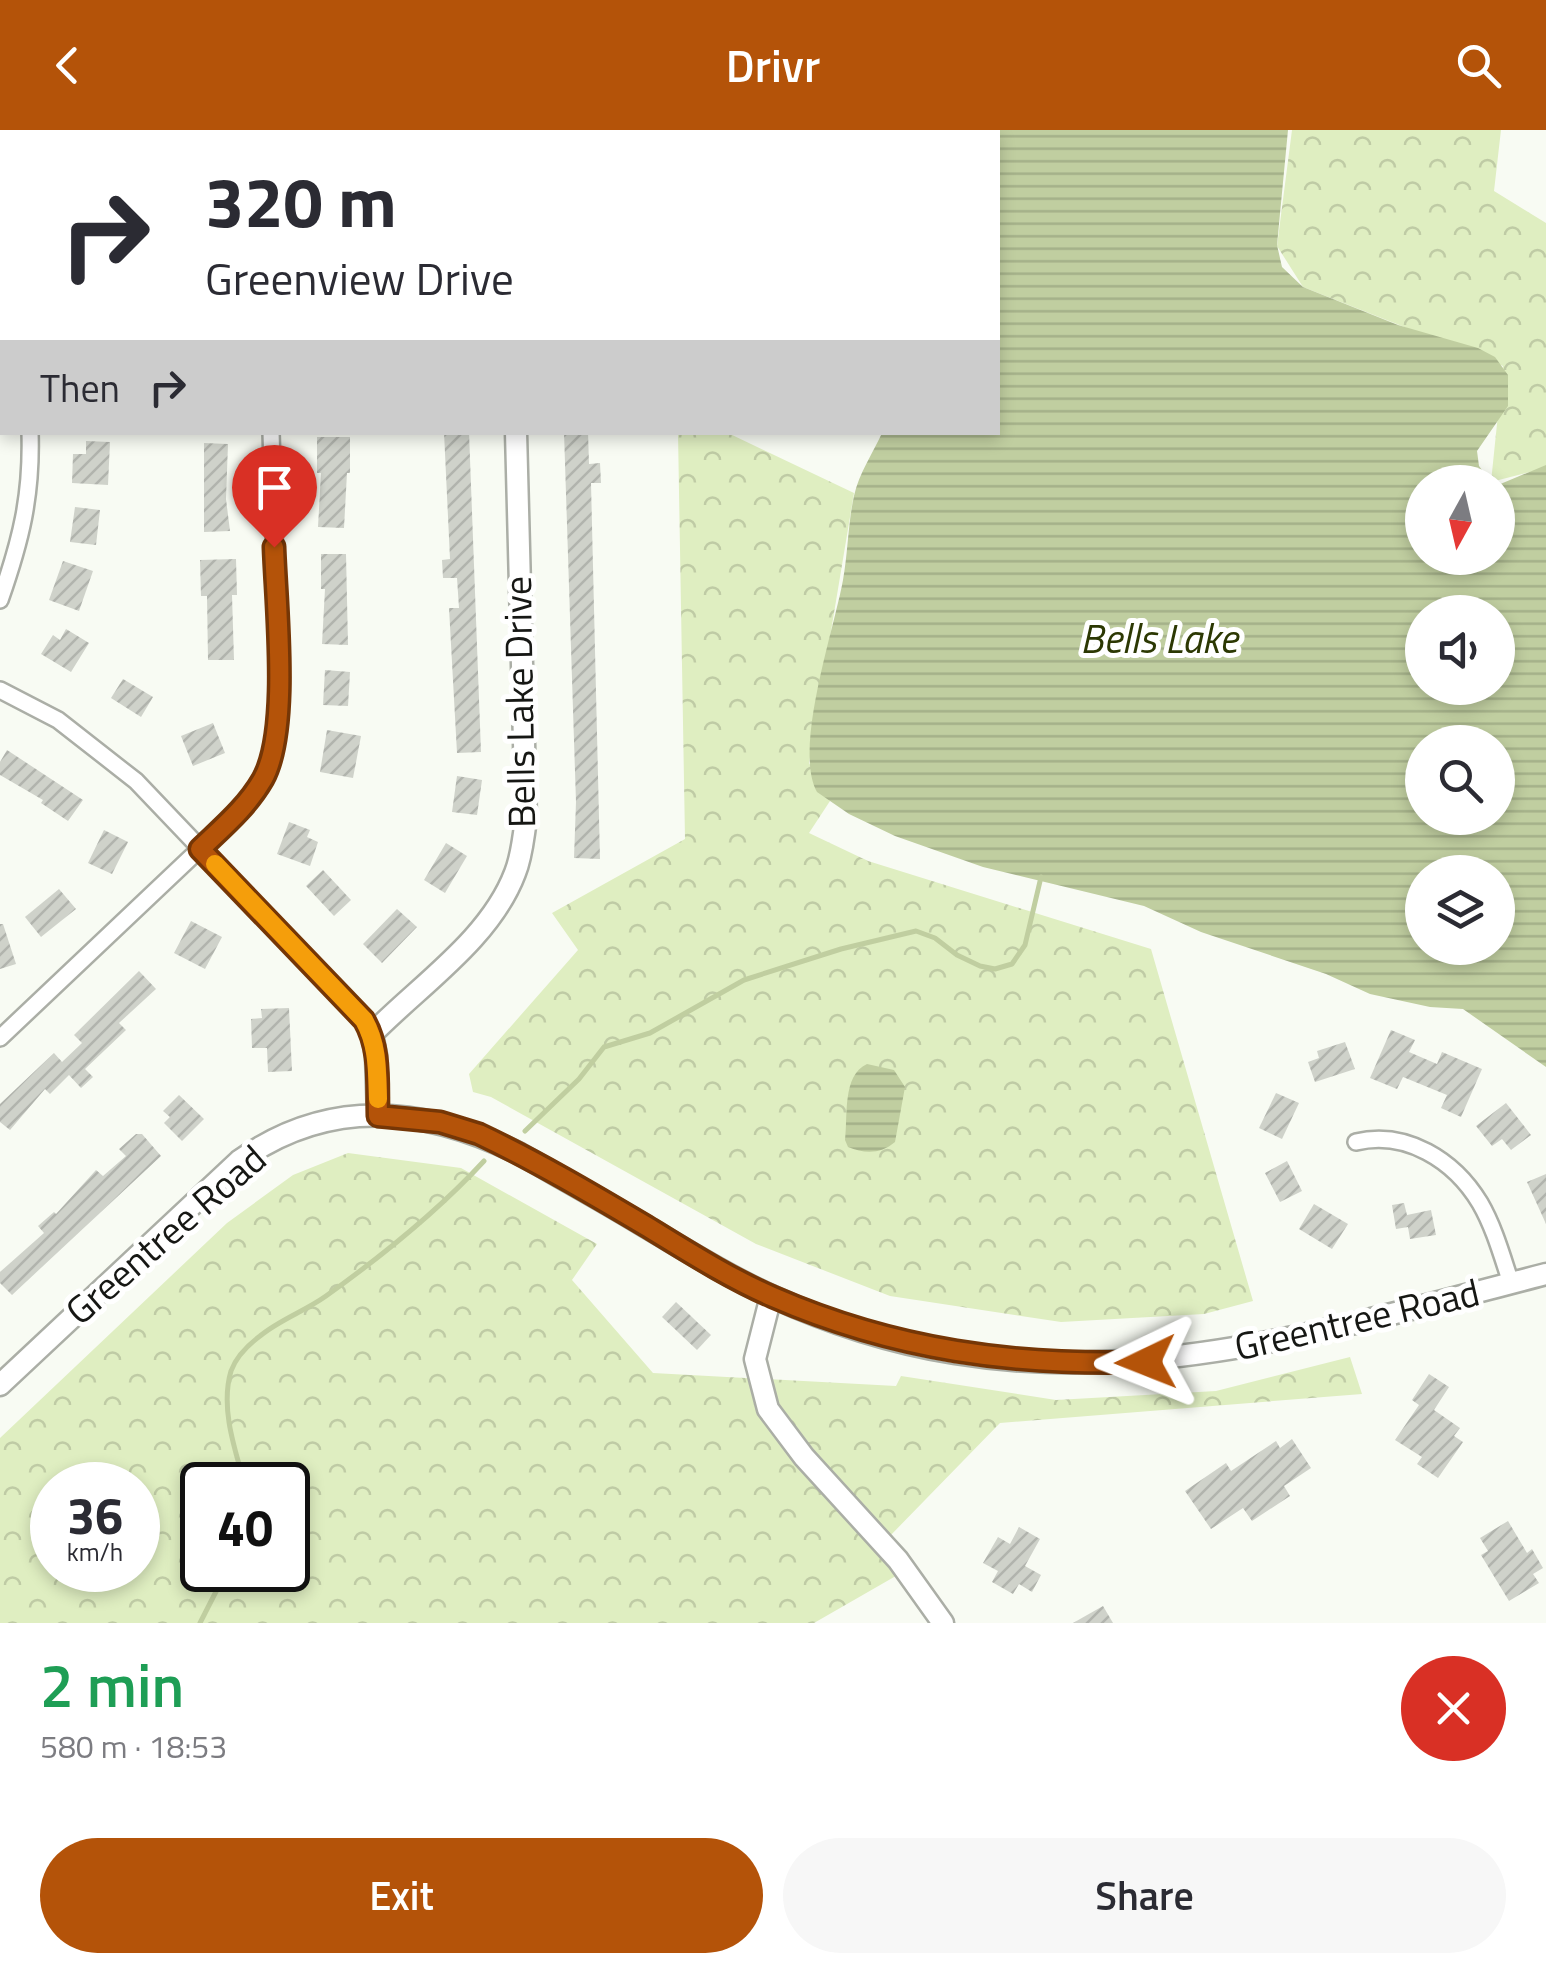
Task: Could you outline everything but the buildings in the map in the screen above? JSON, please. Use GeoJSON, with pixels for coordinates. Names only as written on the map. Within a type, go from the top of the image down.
{"type":"FeatureCollection","features":[{"type":"Feature","properties":{"kind":"street"},"geometry":{"type":"LineString","coordinates":[[0,600],[28,508],[30,435]]}},
{"type":"Feature","properties":{"kind":"street"},"geometry":{"type":"LineString","coordinates":[[0,1038],[200,849],[256,792],[266,775],[276,739],[279,700],[270,435]]}},
{"type":"Feature","properties":{"kind":"street","name":"Bells Lake Drive"},"geometry":{"type":"LineString","coordinates":[[372,1034],[484,923],[507,890],[522,848],[526,820],[516,435]]}},
{"type":"Feature","properties":{"kind":"street"},"geometry":{"type":"LineString","coordinates":[[0,690],[58,720],[111,759],[364,1020],[376,1054],[378,1116]]}},
{"type":"Feature","properties":{"kind":"street","name":"Greentree Road"},"geometry":{"type":"LineString","coordinates":[[0,1385],[195,1200],[257,1148],[310,1122],[332,1118],[378,1116],[440,1122],[479,1134],[771,1296],[867,1331],[952,1352],[1033,1362],[1106,1363],[1186,1357],[1261,1345],[1546,1274]]}},
{"type":"Feature","properties":{"kind":"street"},"geometry":{"type":"LineString","coordinates":[[1356,1142],[1376,1137],[1411,1143],[1450,1168],[1481,1205],[1511,1283]]}},
{"type":"Feature","properties":{"kind":"street"},"geometry":{"type":"LineString","coordinates":[[771,1296],[755,1360],[768,1408],[804,1457],[898,1560],[942,1623]]}},
{"type":"Feature","properties":{"kind":"green space"},"geometry":{"type":"Polygon","coordinates":[[[1292,130],[1501,130],[1494,191],[1546,223],[1546,468],[1515,476],[1515,465],[1493,465],[1503,366],[1303,287],[1277,246],[1292,130]]]}},
{"type":"Feature","properties":{"kind":"green space"},"geometry":{"type":"Polygon","coordinates":[[[678,435],[732,435],[854,493],[809,763],[830,801],[809,833],[868,861],[1151,949],[1253,1301],[1204,1314],[1061,1322],[890,1296],[756,1244],[491,1097],[473,1092],[469,1074],[578,950],[552,913],[685,839],[678,435]]]}},
{"type":"Feature","properties":{"kind":"green space"},"geometry":{"type":"Polygon","coordinates":[[[348,1153],[461,1168],[597,1244],[572,1280],[653,1373],[896,1386],[901,1376],[1056,1400],[1216,1391],[1350,1357],[1362,1394],[1000,1423],[888,1538],[908,1569],[814,1623],[0,1623],[0,1438],[227,1223],[293,1175],[348,1153]]]}},
{"type":"Feature","properties":{"kind":"water","name":"Bells Lake"},"geometry":{"type":"Polygon","coordinates":[[[1000,130],[1288,130],[1277,245],[1282,267],[1303,287],[1398,325],[1478,348],[1495,357],[1508,375],[1508,406],[1477,451],[1479,465],[1405,465],[1405,575],[1515,575],[1515,478],[1546,465],[1546,1067],[1463,1009],[1430,1007],[1370,994],[1326,974],[1201,932],[1144,906],[983,867],[895,836],[849,814],[817,792],[811,773],[812,719],[843,580],[859,479],[881,435],[1000,435],[1000,130]]]}},
{"type":"Feature","properties":{"kind":"water"},"geometry":{"type":"Polygon","coordinates":[[[867,1064],[894,1070],[905,1087],[895,1142],[873,1152],[848,1147],[845,1140],[850,1087],[853,1077],[867,1064]]]}},
{"type":"Feature","properties":{"kind":"waterway"},"geometry":{"type":"LineString","coordinates":[[525,1131],[579,1079],[604,1047],[650,1033],[744,980],[841,949],[916,931],[980,966],[995,969],[1012,964],[1025,945],[1041,877]]}},
{"type":"Feature","properties":{"kind":"waterway"},"geometry":{"type":"LineString","coordinates":[[239,1462],[227,1400],[231,1371],[239,1356],[267,1330],[326,1296],[388,1249],[484,1161]]}},
{"type":"Feature","properties":{"kind":"waterway"},"geometry":{"type":"LineString","coordinates":[[200,1623],[216,1592]]}},
{"type":"Feature","properties":{"kind":"slow traffic"},"geometry":{"type":"LineString","coordinates":[[215,864],[364,1020],[376,1054],[378,1099]]}},
{"type":"Feature","properties":{"kind":"route"},"geometry":{"type":"LineString","coordinates":[[274,547],[279,700],[272,758],[256,792],[200,849],[364,1020],[376,1054],[378,1116],[440,1122],[479,1134],[771,1296],[839,1322],[907,1342],[996,1359],[1069,1364],[1146,1362]]}}]}
